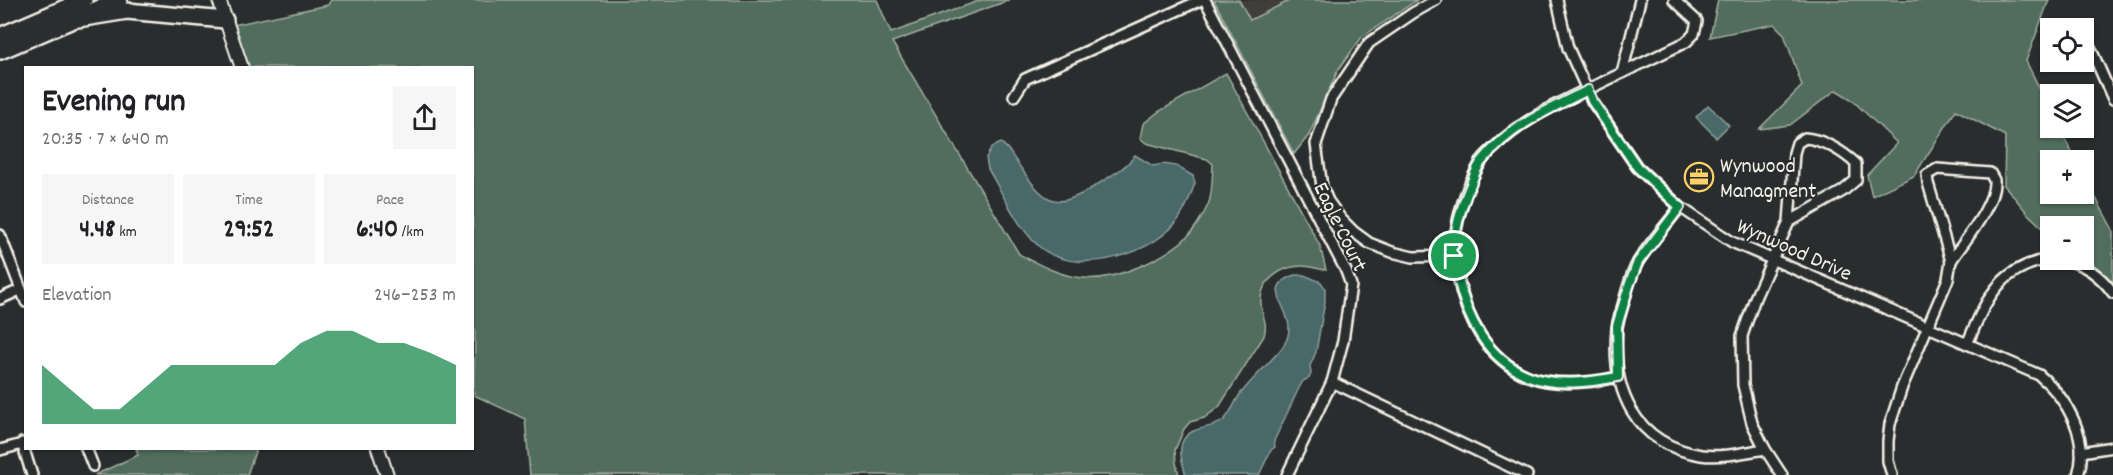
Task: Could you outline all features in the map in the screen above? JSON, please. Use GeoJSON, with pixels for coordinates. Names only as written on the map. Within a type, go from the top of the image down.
{"type":"FeatureCollection","features":[{"type":"Feature","properties":{"kind":"highway"},"geometry":{"type":"LineString","coordinates":[[0,36],[84,0]]}},
{"type":"Feature","properties":{"kind":"highway"},"geometry":{"type":"LineString","coordinates":[[0,51],[119,0]]}},
{"type":"Feature","properties":{"kind":"highway"},"geometry":{"type":"LineString","coordinates":[[72,20],[127,12],[225,20]]}},
{"type":"Feature","properties":{"kind":"street"},"geometry":{"type":"LineString","coordinates":[[219,0],[241,66]]}},
{"type":"Feature","properties":{"kind":"street"},"geometry":{"type":"LineString","coordinates":[[1014,96],[1025,80],[1203,0]]}},
{"type":"Feature","properties":{"kind":"street","name":"Eagle Court"},"geometry":{"type":"LineString","coordinates":[[1203,0],[1346,271],[1351,285],[1342,341],[1332,382],[1287,475]]}},
{"type":"Feature","properties":{"kind":"street"},"geometry":{"type":"LineString","coordinates":[[1436,0],[1369,43],[1331,99],[1316,144],[1322,187],[1341,219],[1354,232],[1369,243],[1392,252],[1413,257],[1454,256]]}},
{"type":"Feature","properties":{"kind":"street","name":"Wynwood Drive"},"geometry":{"type":"LineString","coordinates":[[1557,0],[1568,48],[1592,101],[1637,167],[1680,207],[1723,237],[1771,260],[2030,370],[2053,387],[2075,421],[2081,452],[2078,475]]}},
{"type":"Feature","properties":{"kind":"street"},"geometry":{"type":"LineString","coordinates":[[1622,73],[1640,0]]}},
{"type":"Feature","properties":{"kind":"street"},"geometry":{"type":"LineString","coordinates":[[1618,377],[1594,382],[1552,382],[1528,376],[1502,361],[1480,336],[1462,298],[1454,256],[1456,231],[1461,206],[1481,161],[1520,125],[1686,42],[1694,34],[1697,21],[1674,0]]}},
{"type":"Feature","properties":{"kind":"street"},"geometry":{"type":"LineString","coordinates":[[2094,56],[2113,99]]}},
{"type":"Feature","properties":{"kind":"street"},"geometry":{"type":"LineString","coordinates":[[1782,475],[1752,423],[1743,385],[1742,336],[1752,305],[1789,222],[1797,143],[1805,138],[1813,138],[1850,159],[1856,165],[1856,180],[1851,186],[1789,222]]}},
{"type":"Feature","properties":{"kind":"street"},"geometry":{"type":"LineString","coordinates":[[1892,475],[1888,461],[1890,424],[1902,387],[1948,279],[1951,261],[1987,207],[1995,183],[1993,176],[1989,173],[1937,169],[1927,175],[1951,261]]}},
{"type":"Feature","properties":{"kind":"street"},"geometry":{"type":"LineString","coordinates":[[1680,207],[1638,262],[1629,286],[1617,326],[1618,377],[1628,404],[1639,422],[1650,434],[1676,447],[1702,455],[1729,455],[1765,449]]}},
{"type":"Feature","properties":{"kind":"street"},"geometry":{"type":"LineString","coordinates":[[0,235],[24,298]]}},
{"type":"Feature","properties":{"kind":"street"},"geometry":{"type":"LineString","coordinates":[[1966,344],[1987,298],[2001,281],[2024,266],[2040,262]]}},
{"type":"Feature","properties":{"kind":"street"},"geometry":{"type":"LineString","coordinates":[[2088,270],[2103,279],[2113,293]]}},
{"type":"Feature","properties":{"kind":"street"},"geometry":{"type":"LineString","coordinates":[[0,299],[20,291]]}},
{"type":"Feature","properties":{"kind":"street"},"geometry":{"type":"LineString","coordinates":[[1332,382],[1527,475]]}},
{"type":"Feature","properties":{"kind":"street"},"geometry":{"type":"LineString","coordinates":[[0,450],[24,443]]}},
{"type":"Feature","properties":{"kind":"street"},"geometry":{"type":"LineString","coordinates":[[2081,452],[2113,447]]}},
{"type":"Feature","properties":{"kind":"street"},"geometry":{"type":"LineString","coordinates":[[26,450],[32,475]]}},
{"type":"Feature","properties":{"kind":"street"},"geometry":{"type":"LineString","coordinates":[[87,450],[93,466]]}},
{"type":"Feature","properties":{"kind":"street"},"geometry":{"type":"LineString","coordinates":[[379,450],[387,475]]}},
{"type":"Feature","properties":{"kind":"shaded area"},"geometry":{"type":"Polygon","coordinates":[[[1239,0],[1291,0],[1250,20],[1239,0]]]}},
{"type":"Feature","properties":{"kind":"green space"},"geometry":{"type":"Polygon","coordinates":[[[331,0],[877,0],[891,33],[981,0],[1010,0],[892,42],[1019,254],[1058,272],[1075,277],[1096,278],[1139,267],[1167,252],[1188,236],[1210,201],[1213,164],[1207,159],[1146,143],[1140,138],[1143,124],[1158,112],[1226,73],[1320,246],[1326,270],[1305,266],[1294,267],[1279,272],[1268,282],[1261,296],[1264,336],[1219,407],[1204,418],[1190,422],[1184,429],[1175,450],[1179,475],[530,475],[525,419],[474,395],[474,66],[243,66],[228,26],[328,5],[331,0]]]}},
{"type":"Feature","properties":{"kind":"green space"},"geometry":{"type":"Polygon","coordinates":[[[1214,0],[1239,0],[1250,20],[1291,0],[1417,0],[1362,37],[1338,70],[1309,135],[1294,154],[1214,0]]]}},
{"type":"Feature","properties":{"kind":"green space"},"geometry":{"type":"Polygon","coordinates":[[[1718,0],[2049,0],[2042,18],[2040,18],[2040,24],[2026,61],[2040,90],[2040,138],[2064,138],[2071,150],[2040,150],[2040,204],[2094,204],[2094,195],[2113,230],[2113,290],[2089,270],[2094,270],[2094,216],[2040,216],[2040,225],[2004,185],[2005,136],[1956,110],[1914,176],[1872,196],[1867,175],[1897,143],[1851,99],[1836,90],[1790,125],[1759,129],[1802,86],[1784,34],[1774,24],[1710,37],[1718,0]]]}},
{"type":"Feature","properties":{"kind":"green space"},"geometry":{"type":"Polygon","coordinates":[[[136,450],[256,450],[247,475],[95,475],[138,455],[136,450]]]}},
{"type":"Feature","properties":{"kind":"water"},"geometry":{"type":"Polygon","coordinates":[[[1708,105],[1729,125],[1716,138],[1696,117],[1708,105]]]}},
{"type":"Feature","properties":{"kind":"water"},"geometry":{"type":"Polygon","coordinates":[[[1001,143],[1035,187],[1050,199],[1059,201],[1081,194],[1095,186],[1122,169],[1135,155],[1153,166],[1163,164],[1176,166],[1193,176],[1195,183],[1180,217],[1169,230],[1154,241],[1118,257],[1098,261],[1060,258],[1045,251],[1028,235],[988,169],[986,158],[992,147],[1001,143]]]}},
{"type":"Feature","properties":{"kind":"water"},"geometry":{"type":"Polygon","coordinates":[[[1295,275],[1304,275],[1321,282],[1325,288],[1325,301],[1316,352],[1310,366],[1311,374],[1298,390],[1274,441],[1275,447],[1271,450],[1259,475],[1186,475],[1181,452],[1184,439],[1197,429],[1224,420],[1241,393],[1286,341],[1289,333],[1288,320],[1278,291],[1285,280],[1295,275]]]}},
{"type":"Feature","properties":{"kind":"place","name":"Wynwood Managment"},"geometry":{"type":"Point","coordinates":[1699,177]}},
{"type":"Feature","properties":{"kind":"route"},"geometry":{"type":"LineString","coordinates":[[1588,90],[1592,101],[1637,167],[1680,207],[1638,262],[1629,286],[1617,326],[1618,377],[1594,382],[1552,382],[1528,376],[1502,361],[1480,336],[1462,298],[1454,256],[1461,206],[1481,161],[1529,119],[1588,90]]}}]}
